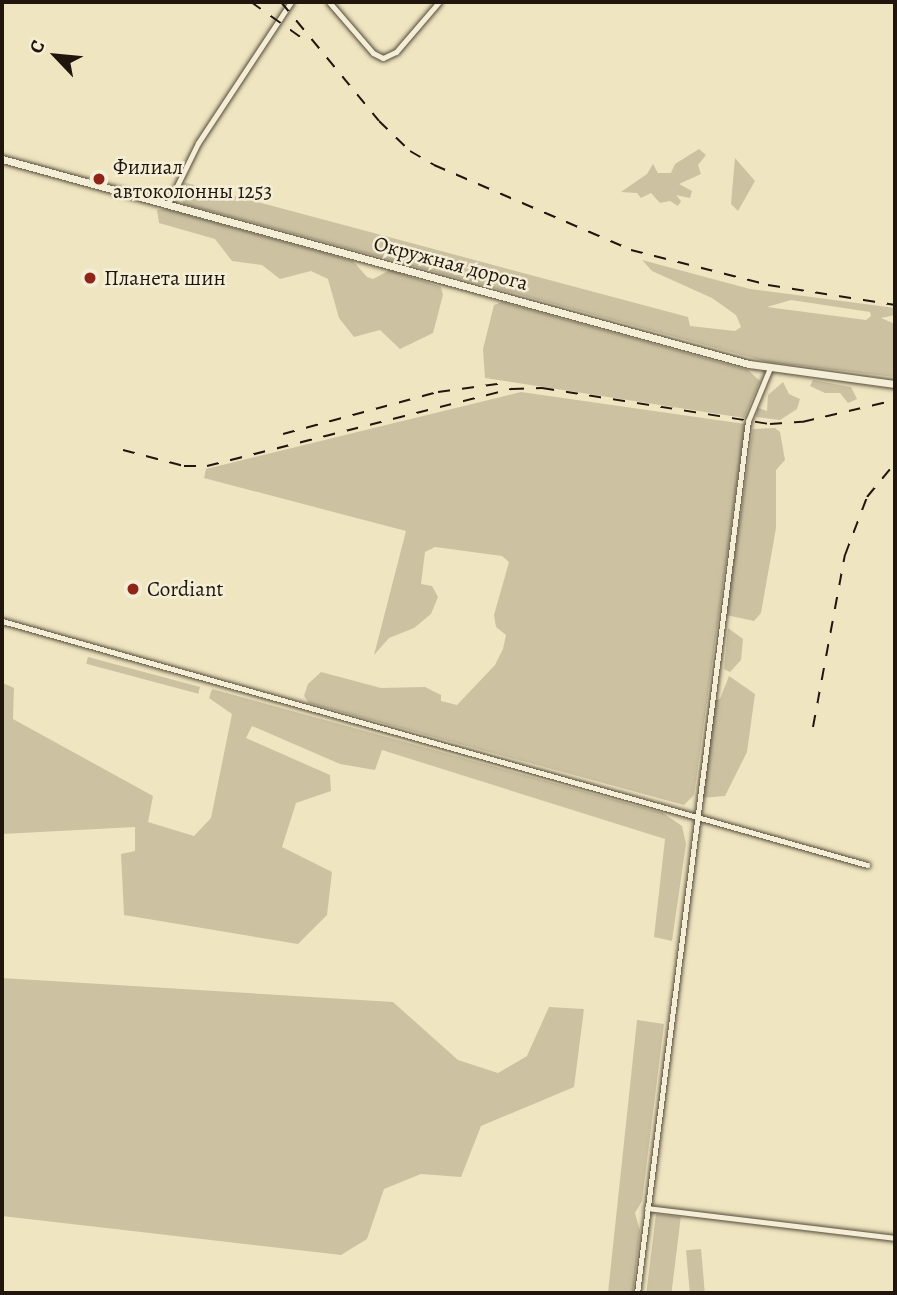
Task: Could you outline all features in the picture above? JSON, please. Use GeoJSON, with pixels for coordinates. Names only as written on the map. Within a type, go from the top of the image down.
{"type":"FeatureCollection","features":[{"type":"Feature","properties":{"kind":"main road","name":"Окружная дорога"},"geometry":{"type":"LineString","coordinates":[[2,159],[770,368],[895,384]]}},
{"type":"Feature","properties":{"kind":"street"},"geometry":{"type":"LineString","coordinates":[[168,204],[198,143],[291,2]]}},
{"type":"Feature","properties":{"kind":"street"},"geometry":{"type":"LineString","coordinates":[[329,2],[373,53],[383,58],[396,52],[439,2]]}},
{"type":"Feature","properties":{"kind":"street"},"geometry":{"type":"LineString","coordinates":[[637,1293],[695,813],[748,421],[770,368]]}},
{"type":"Feature","properties":{"kind":"street"},"geometry":{"type":"LineString","coordinates":[[2,621],[695,813],[867,865]]}},
{"type":"Feature","properties":{"kind":"street"},"geometry":{"type":"LineString","coordinates":[[647,1208],[895,1238]]}},
{"type":"Feature","properties":{"kind":"shaded area"},"geometry":{"type":"Polygon","coordinates":[[[699,149],[706,155],[698,165],[701,174],[679,184],[692,191],[690,198],[676,195],[681,201],[678,206],[670,201],[660,203],[651,193],[641,198],[637,193],[621,192],[647,174],[653,164],[658,173],[671,173],[675,164],[699,149]]]}},
{"type":"Feature","properties":{"kind":"shaded area"},"geometry":{"type":"Polygon","coordinates":[[[735,158],[755,181],[738,211],[731,204],[735,158]]]}},
{"type":"Feature","properties":{"kind":"shaded area"},"geometry":{"type":"Polygon","coordinates":[[[183,182],[688,317],[690,326],[735,331],[741,327],[736,315],[712,298],[652,271],[642,260],[750,289],[895,308],[895,315],[881,318],[895,324],[895,377],[768,362],[184,204],[178,194],[183,182]],[[791,300],[767,307],[866,320],[871,316],[870,312],[791,300]]]}},
{"type":"Feature","properties":{"kind":"shaded area"},"geometry":{"type":"Polygon","coordinates":[[[166,209],[353,261],[367,277],[373,279],[390,270],[441,287],[443,295],[433,333],[400,349],[380,330],[354,337],[339,318],[328,279],[311,271],[280,279],[262,265],[232,261],[215,239],[159,223],[157,210],[166,209]]]}},
{"type":"Feature","properties":{"kind":"shaded area"},"geometry":{"type":"Polygon","coordinates":[[[502,302],[748,370],[760,381],[744,418],[485,378],[483,349],[494,305],[502,302]]]}},
{"type":"Feature","properties":{"kind":"shaded area"},"geometry":{"type":"Polygon","coordinates":[[[813,380],[851,387],[857,399],[848,403],[840,393],[825,393],[810,386],[813,380]]]}},
{"type":"Feature","properties":{"kind":"shaded area"},"geometry":{"type":"Polygon","coordinates":[[[783,382],[789,394],[800,399],[797,409],[780,420],[756,417],[758,408],[767,411],[768,395],[783,382]]]}},
{"type":"Feature","properties":{"kind":"shaded area"},"geometry":{"type":"Polygon","coordinates":[[[521,392],[745,424],[694,795],[684,805],[309,703],[304,696],[308,684],[321,672],[381,688],[425,687],[441,695],[441,701],[457,705],[495,665],[503,649],[506,635],[496,627],[494,615],[509,562],[502,556],[435,547],[425,552],[421,584],[432,586],[438,597],[431,614],[414,628],[389,638],[374,655],[406,531],[204,478],[206,469],[521,392]]]}},
{"type":"Feature","properties":{"kind":"shaded area"},"geometry":{"type":"Polygon","coordinates":[[[775,428],[780,432],[785,460],[776,470],[776,528],[761,613],[754,621],[726,615],[753,429],[775,428]]]}},
{"type":"Feature","properties":{"kind":"shaded area"},"geometry":{"type":"Polygon","coordinates":[[[728,628],[743,639],[741,660],[730,672],[724,669],[728,628]]]}},
{"type":"Feature","properties":{"kind":"shaded area"},"geometry":{"type":"Polygon","coordinates":[[[88,657],[200,687],[198,694],[86,664],[88,657]]]}},
{"type":"Feature","properties":{"kind":"shaded area"},"geometry":{"type":"Polygon","coordinates":[[[729,676],[755,694],[747,752],[725,796],[701,798],[715,700],[720,699],[729,676]]]}},
{"type":"Feature","properties":{"kind":"shaded area"},"geometry":{"type":"Polygon","coordinates":[[[3,683],[14,688],[13,719],[153,796],[148,822],[194,836],[211,818],[232,714],[209,698],[212,689],[663,813],[682,826],[686,844],[672,941],[654,937],[665,839],[382,750],[375,770],[340,764],[252,726],[246,738],[330,775],[331,791],[296,803],[282,847],[332,872],[327,915],[298,944],[124,915],[121,854],[135,851],[135,827],[2,834],[3,683]]]}},
{"type":"Feature","properties":{"kind":"shaded area"},"geometry":{"type":"Polygon","coordinates":[[[2,978],[393,1002],[458,1060],[498,1073],[527,1056],[549,1007],[584,1009],[574,1087],[481,1126],[461,1177],[421,1174],[384,1189],[367,1239],[341,1255],[2,1216],[2,978]]]}},
{"type":"Feature","properties":{"kind":"shaded area"},"geometry":{"type":"Polygon","coordinates":[[[637,1020],[664,1024],[642,1201],[635,1213],[640,1231],[633,1293],[608,1293],[637,1020]]]}},
{"type":"Feature","properties":{"kind":"shaded area"},"geometry":{"type":"Polygon","coordinates":[[[656,1214],[681,1217],[671,1293],[646,1293],[656,1214]]]}},
{"type":"Feature","properties":{"kind":"shaded area"},"geometry":{"type":"Polygon","coordinates":[[[701,1249],[705,1293],[690,1293],[686,1250],[701,1249]]]}},
{"type":"Feature","properties":{"kind":"railway"},"geometry":{"type":"LineString","coordinates":[[251,2],[306,41]]}},
{"type":"Feature","properties":{"kind":"railway"},"geometry":{"type":"LineString","coordinates":[[281,2],[379,121],[410,151],[434,165],[631,250],[768,285],[895,305]]}},
{"type":"Feature","properties":{"kind":"railway"},"geometry":{"type":"LineString","coordinates":[[283,434],[438,392],[504,383]]}},
{"type":"Feature","properties":{"kind":"railway"},"geometry":{"type":"LineString","coordinates":[[123,450],[184,466],[207,466],[512,389],[542,388],[770,424],[802,422],[895,400]]}},
{"type":"Feature","properties":{"kind":"railway"},"geometry":{"type":"LineString","coordinates":[[813,727],[845,555],[867,497],[895,463]]}},
{"type":"Feature","properties":{"kind":"place","name":"Филиал автоколонны 1253"},"geometry":{"type":"Point","coordinates":[99,179]}},
{"type":"Feature","properties":{"kind":"place","name":"Планета шин"},"geometry":{"type":"Point","coordinates":[90,278]}},
{"type":"Feature","properties":{"kind":"place","name":"Cordiant"},"geometry":{"type":"Point","coordinates":[133,589]}}]}
